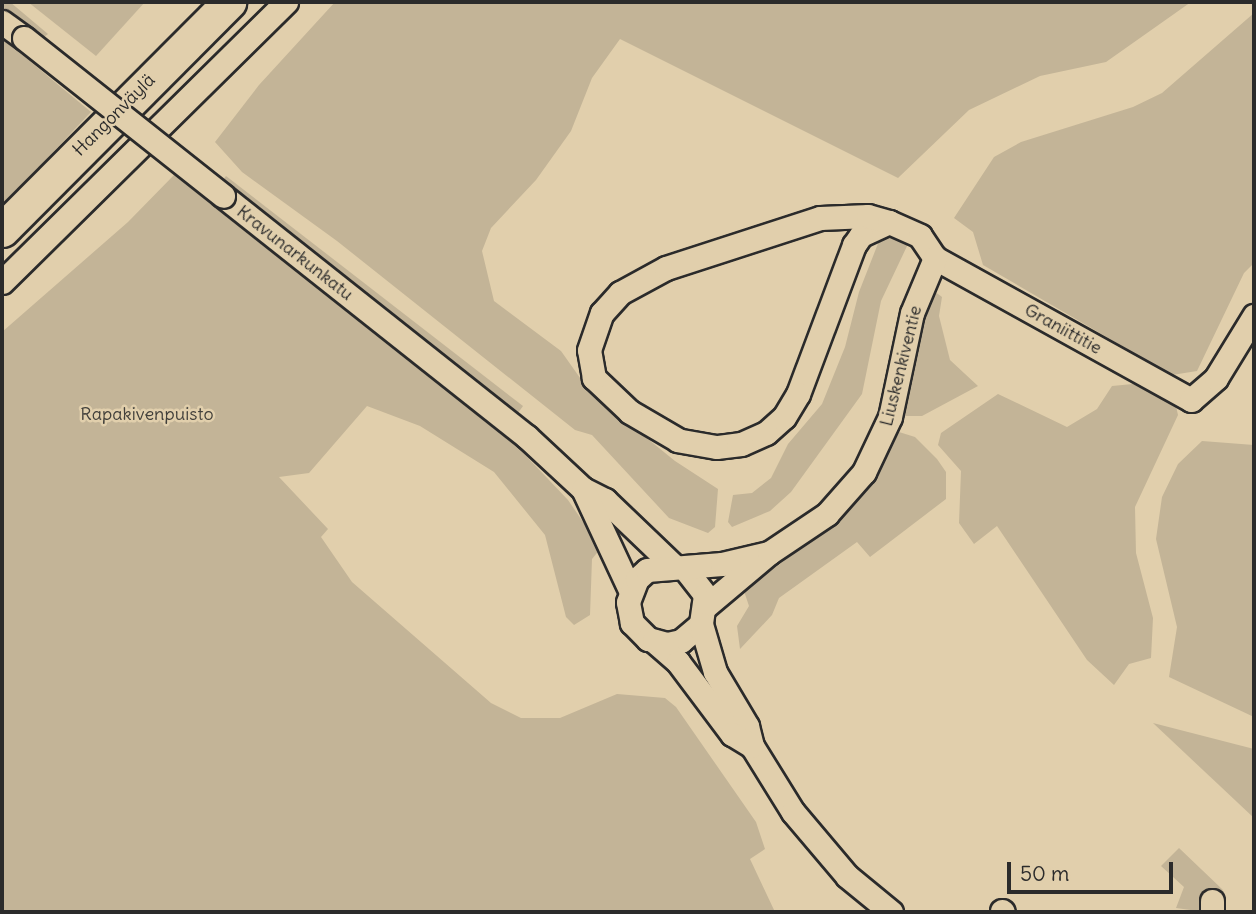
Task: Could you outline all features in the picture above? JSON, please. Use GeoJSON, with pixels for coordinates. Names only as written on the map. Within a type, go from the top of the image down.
{"type":"FeatureCollection","features":[{"type":"Feature","properties":{"kind":"highway","name":"Hangonväylä"},"geometry":{"type":"LineString","coordinates":[[2,230],[229,2]]}},
{"type":"Feature","properties":{"kind":"street"},"geometry":{"type":"LineString","coordinates":[[2,282],[286,2]]}},
{"type":"Feature","properties":{"kind":"street","name":"Kravunarkunkatu"},"geometry":{"type":"LineString","coordinates":[[2,22],[526,436],[583,489],[605,499],[679,567]]}},
{"type":"Feature","properties":{"kind":"street","name":"Graniittitie"},"geometry":{"type":"LineString","coordinates":[[889,222],[861,235],[854,245],[798,394],[784,417],[766,433],[741,444],[716,447],[678,440],[630,412],[594,378],[589,350],[602,313],[620,293],[666,268],[820,218],[868,216],[889,222],[920,236],[935,258],[1191,400],[1216,377],[1254,316]]}},
{"type":"Feature","properties":{"kind":"street","name":"Liuskenkiventie"},"geometry":{"type":"LineString","coordinates":[[704,615],[769,553],[827,514],[864,472],[890,417],[912,313],[935,258]]}},
{"type":"Feature","properties":{"kind":"street","name":"Kravunarkunkatu"},"geometry":{"type":"LineString","coordinates":[[583,489],[631,590]]}},
{"type":"Feature","properties":{"kind":"street","name":"Liuskenkiventie"},"geometry":{"type":"LineString","coordinates":[[679,567],[769,553]]}},
{"type":"Feature","properties":{"kind":"street"},"geometry":{"type":"LineString","coordinates":[[752,746],[732,734],[678,662],[632,623],[631,590],[647,570],[679,567],[701,584],[715,672],[747,726],[752,746],[818,845],[847,876],[891,912]]}},
{"type":"Feature","properties":{"kind":"street"},"geometry":{"type":"LineString","coordinates":[[654,641],[681,641],[704,615]]}},
{"type":"Feature","properties":{"kind":"green space"},"geometry":{"type":"Polygon","coordinates":[[[2,2],[10,2],[48,34],[44,37],[2,6],[2,2]]]}},
{"type":"Feature","properties":{"kind":"green space"},"geometry":{"type":"Polygon","coordinates":[[[28,2],[145,2],[96,56],[28,2]]]}},
{"type":"Feature","properties":{"kind":"green space"},"geometry":{"type":"Polygon","coordinates":[[[335,2],[1191,2],[1106,62],[1040,76],[969,110],[898,178],[620,39],[592,78],[571,131],[536,180],[491,228],[482,251],[494,301],[561,351],[590,392],[675,461],[718,489],[715,527],[708,533],[669,518],[592,435],[575,430],[337,241],[242,172],[215,142],[259,85],[335,2]]]}},
{"type":"Feature","properties":{"kind":"green space"},"geometry":{"type":"Polygon","coordinates":[[[1254,13],[1254,263],[1244,273],[1197,371],[1172,375],[983,265],[973,232],[954,218],[994,157],[1021,142],[1133,107],[1162,93],[1254,13]]]}},
{"type":"Feature","properties":{"kind":"green space"},"geometry":{"type":"Polygon","coordinates":[[[2,38],[91,112],[2,206],[2,38]]]}},
{"type":"Feature","properties":{"kind":"green space","name":"Rapakivenpuisto"},"geometry":{"type":"Polygon","coordinates":[[[174,175],[509,438],[568,500],[601,548],[592,559],[590,615],[574,625],[566,617],[545,535],[494,472],[420,426],[367,406],[309,473],[279,477],[328,529],[321,537],[352,582],[491,703],[521,718],[560,718],[617,694],[665,698],[676,707],[756,822],[765,849],[750,859],[775,912],[2,912],[2,332],[128,222],[174,175]]]}},
{"type":"Feature","properties":{"kind":"green space"},"geometry":{"type":"Polygon","coordinates":[[[226,176],[523,406],[518,413],[223,180],[226,176]]]}},
{"type":"Feature","properties":{"kind":"green space"},"geometry":{"type":"Polygon","coordinates":[[[887,234],[908,244],[881,301],[862,394],[791,492],[770,511],[732,527],[728,522],[733,495],[752,493],[771,478],[788,444],[822,404],[845,347],[859,292],[879,241],[887,234]]]}},
{"type":"Feature","properties":{"kind":"green space"},"geometry":{"type":"Polygon","coordinates":[[[934,291],[942,297],[939,316],[950,360],[978,386],[922,416],[905,416],[922,318],[934,291]]]}},
{"type":"Feature","properties":{"kind":"green space"},"geometry":{"type":"Polygon","coordinates":[[[1133,384],[1176,406],[1178,415],[1135,507],[1136,553],[1153,618],[1151,658],[1129,664],[1114,685],[1087,660],[997,526],[974,544],[959,523],[961,471],[938,445],[941,433],[998,394],[1067,427],[1097,409],[1112,386],[1133,384]]]}},
{"type":"Feature","properties":{"kind":"green space"},"geometry":{"type":"Polygon","coordinates":[[[899,432],[915,437],[937,459],[946,472],[946,499],[870,557],[857,542],[779,598],[772,615],[740,649],[737,626],[749,606],[744,591],[846,514],[874,480],[899,432]]]}},
{"type":"Feature","properties":{"kind":"green space"},"geometry":{"type":"Polygon","coordinates":[[[1202,441],[1254,445],[1254,717],[1169,677],[1177,627],[1156,539],[1162,497],[1178,464],[1202,441]]]}},
{"type":"Feature","properties":{"kind":"green space"},"geometry":{"type":"Polygon","coordinates":[[[1153,723],[1254,749],[1254,818],[1153,723]]]}},
{"type":"Feature","properties":{"kind":"green space"},"geometry":{"type":"Polygon","coordinates":[[[1179,848],[1223,890],[1205,912],[1176,908],[1184,887],[1161,866],[1179,848]]]}}]}
